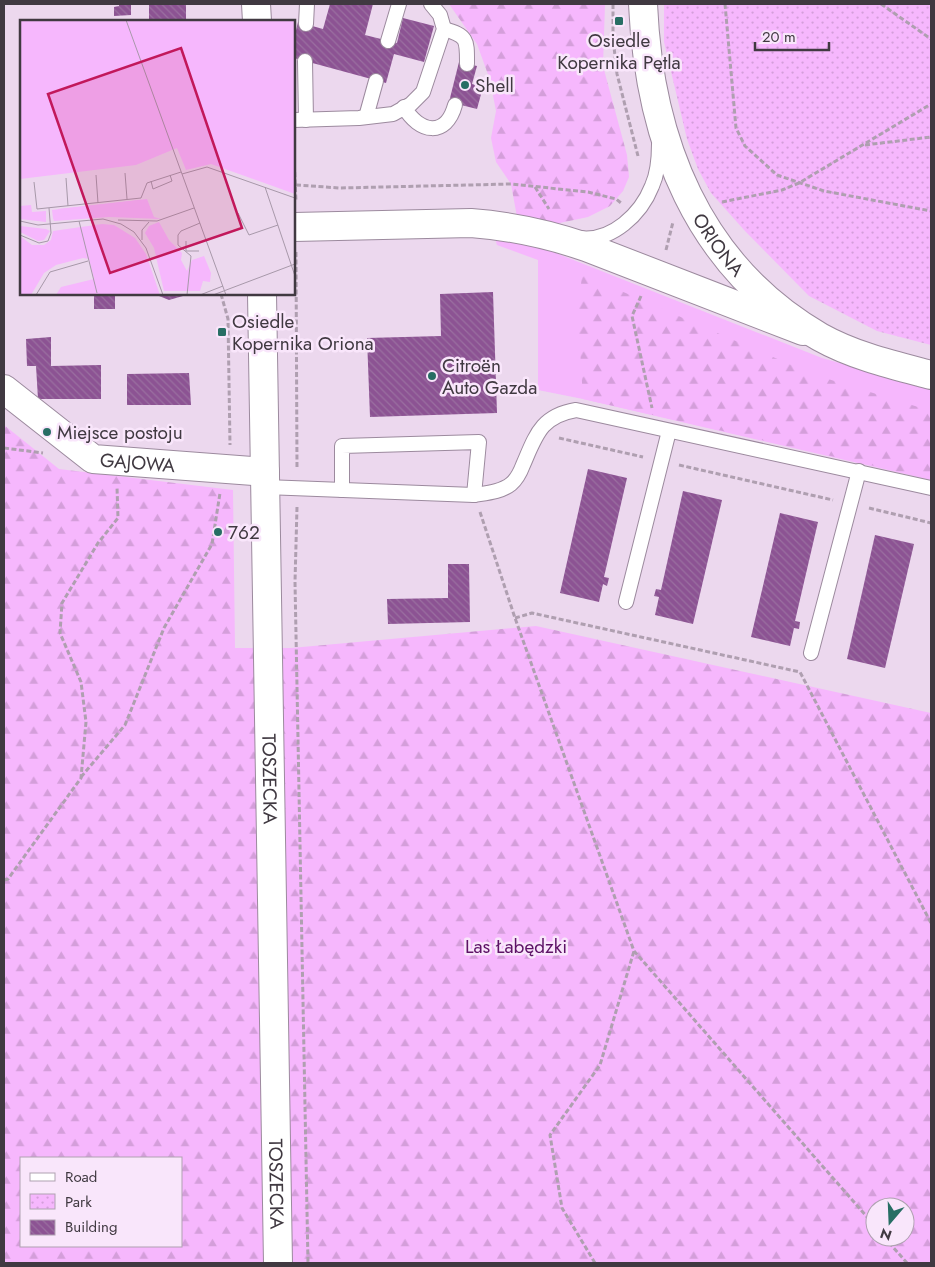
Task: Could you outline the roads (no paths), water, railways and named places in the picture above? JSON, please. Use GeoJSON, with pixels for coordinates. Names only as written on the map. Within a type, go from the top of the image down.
{"type":"FeatureCollection","features":[{"type":"Feature","properties":{"kind":"street"},"geometry":{"type":"LineString","coordinates":[[256,4],[256,20]]}},
{"type":"Feature","properties":{"kind":"street","name":"ORIONA"},"geometry":{"type":"LineString","coordinates":[[643,4],[646,50],[660,123],[678,176],[703,225],[714,241],[757,291],[786,315],[821,337],[864,356],[931,375]]}},
{"type":"Feature","properties":{"kind":"street"},"geometry":{"type":"LineString","coordinates":[[295,227],[470,223],[500,225],[552,224],[614,258],[821,337]]}},
{"type":"Feature","properties":{"kind":"street","name":"TOSZECKA"},"geometry":{"type":"LineString","coordinates":[[262,295],[278,1263]]}},
{"type":"Feature","properties":{"kind":"street","name":"GAJOWA"},"geometry":{"type":"LineString","coordinates":[[4,389],[93,459],[227,469],[265,479]]}},
{"type":"Feature","properties":{"kind":"lane"},"geometry":{"type":"LineString","coordinates":[[306,24],[307,4]]}},
{"type":"Feature","properties":{"kind":"lane"},"geometry":{"type":"LineString","coordinates":[[388,41],[399,4]]}},
{"type":"Feature","properties":{"kind":"lane"},"geometry":{"type":"LineString","coordinates":[[305,61],[300,120],[393,114],[423,92],[444,29],[440,15],[431,4]]}},
{"type":"Feature","properties":{"kind":"lane"},"geometry":{"type":"LineString","coordinates":[[444,29],[458,33],[465,38],[467,46],[466,64]]}},
{"type":"Feature","properties":{"kind":"lane"},"geometry":{"type":"LineString","coordinates":[[366,117],[376,81]]}},
{"type":"Feature","properties":{"kind":"lane"},"geometry":{"type":"LineString","coordinates":[[404,107],[410,117],[418,124],[425,127],[438,127],[446,124],[453,114],[455,105]]}},
{"type":"Feature","properties":{"kind":"lane"},"geometry":{"type":"LineString","coordinates":[[552,224],[584,239],[601,236],[621,226],[640,208],[653,186],[659,161],[660,123]]}},
{"type":"Feature","properties":{"kind":"lane"},"geometry":{"type":"LineString","coordinates":[[265,479],[297,488],[474,495],[502,490],[518,477],[537,433],[550,418],[563,412],[576,410],[931,488]]}},
{"type":"Feature","properties":{"kind":"lane"},"geometry":{"type":"LineString","coordinates":[[626,602],[662,461],[663,430]]}},
{"type":"Feature","properties":{"kind":"lane"},"geometry":{"type":"LineString","coordinates":[[342,490],[342,446],[479,442],[474,495]]}},
{"type":"Feature","properties":{"kind":"lane"},"geometry":{"type":"LineString","coordinates":[[811,653],[859,471]]}},
{"type":"Feature","properties":{"kind":"place","name":"Osiedle Kopernika Pętla"},"geometry":{"type":"Point","coordinates":[619,21]}},
{"type":"Feature","properties":{"kind":"place","name":"Shell"},"geometry":{"type":"Point","coordinates":[465,85]}},
{"type":"Feature","properties":{"kind":"place","name":"Osiedle Kopernika Oriona"},"geometry":{"type":"Point","coordinates":[222,332]}},
{"type":"Feature","properties":{"kind":"place","name":"Citroën Auto Gazda"},"geometry":{"type":"Point","coordinates":[432,376]}},
{"type":"Feature","properties":{"kind":"place","name":"Miejsce postoju"},"geometry":{"type":"Point","coordinates":[47,432]}},
{"type":"Feature","properties":{"kind":"place","name":"762"},"geometry":{"type":"Point","coordinates":[218,532]}},
{"type":"Feature","properties":{"kind":"park label","name":"Las Łabędzki"},"geometry":{"type":"Point","coordinates":[516,946]}}]}
